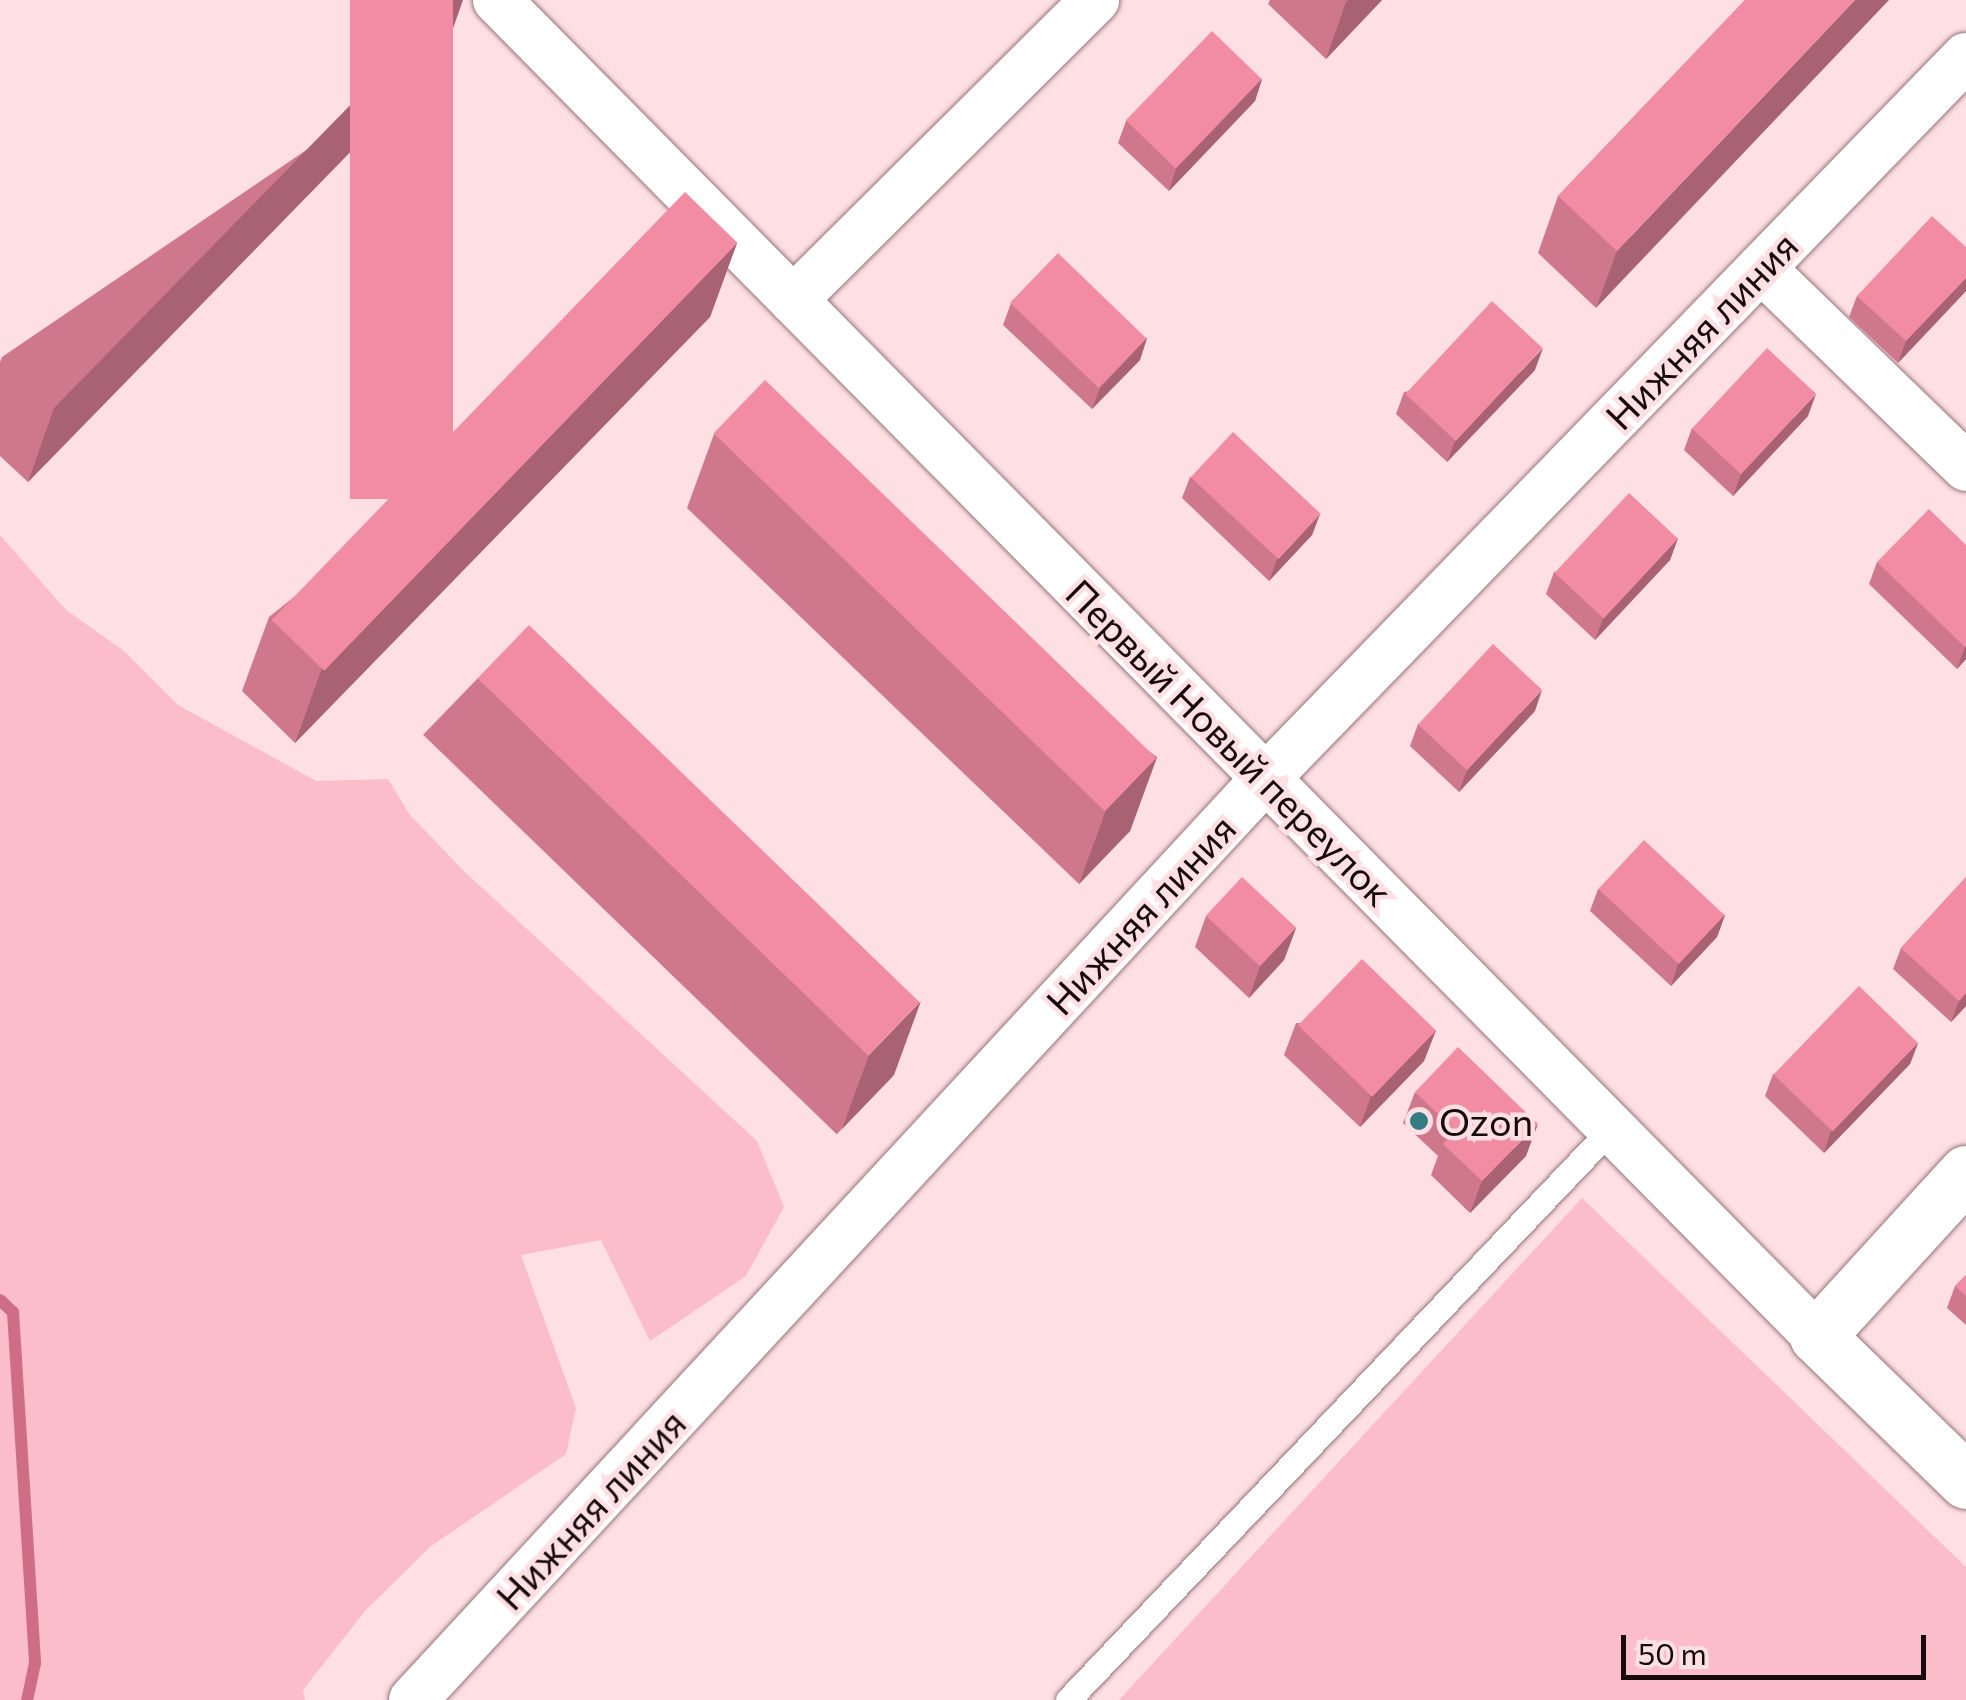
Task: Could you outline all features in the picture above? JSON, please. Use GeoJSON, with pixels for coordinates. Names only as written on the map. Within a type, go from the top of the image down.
{"type":"FeatureCollection","features":[{"type":"Feature","properties":{"kind":"main road"},"geometry":{"type":"LineString","coordinates":[[1817,1336],[1966,1173]]}},
{"type":"Feature","properties":{"kind":"main road","name":"Первый Новый переулок"},"geometry":{"type":"LineString","coordinates":[[1817,1336],[1966,1482]]}},
{"type":"Feature","properties":{"kind":"street","name":"Первый Новый переулок"},"geometry":{"type":"LineString","coordinates":[[497,0],[1817,1336]]}},
{"type":"Feature","properties":{"kind":"street"},"geometry":{"type":"LineString","coordinates":[[793,300],[1095,0]]}},
{"type":"Feature","properties":{"kind":"street","name":"Нижняя линия"},"geometry":{"type":"LineString","coordinates":[[413,1700],[1266,778],[1966,57]]}},
{"type":"Feature","properties":{"kind":"street"},"geometry":{"type":"LineString","coordinates":[[1762,268],[1966,467]]}},
{"type":"Feature","properties":{"kind":"lane"},"geometry":{"type":"LineString","coordinates":[[1068,1700],[1612,1128]]}},
{"type":"Feature","properties":{"kind":"shaded area"},"geometry":{"type":"Polygon","coordinates":[[[0,535],[66,610],[124,651],[178,705],[316,781],[388,779],[410,815],[465,872],[757,1141],[784,1207],[746,1276],[650,1341],[601,1240],[521,1255],[576,1408],[566,1454],[431,1546],[365,1611],[303,1690],[305,1700],[0,1700],[0,535]]]}},
{"type":"Feature","properties":{"kind":"shaded area"},"geometry":{"type":"Polygon","coordinates":[[[1582,1198],[1966,1567],[1966,1700],[1119,1700],[1582,1198]]]}},
{"type":"Feature","properties":{"kind":"building"},"geometry":{"type":"Polygon","coordinates":[[[350,0],[453,0],[453,499],[350,499],[350,0]]]}},
{"type":"Feature","properties":{"kind":"building"},"geometry":{"type":"Polygon","coordinates":[[[1745,0],[1855,0],[1617,251],[1558,196],[1745,0]]]}},
{"type":"Feature","properties":{"kind":"building"},"geometry":{"type":"Polygon","coordinates":[[[1212,31],[1262,79],[1175,168],[1126,120],[1212,31]]]}},
{"type":"Feature","properties":{"kind":"building"},"geometry":{"type":"Polygon","coordinates":[[[685,192],[738,243],[324,671],[272,620],[685,192]]]}},
{"type":"Feature","properties":{"kind":"building"},"geometry":{"type":"Polygon","coordinates":[[[1932,216],[1966,247],[1966,278],[1906,341],[1857,296],[1932,216]]]}},
{"type":"Feature","properties":{"kind":"building"},"geometry":{"type":"Polygon","coordinates":[[[1058,253],[1146,338],[1099,388],[1010,303],[1058,253]]]}},
{"type":"Feature","properties":{"kind":"building"},"geometry":{"type":"Polygon","coordinates":[[[1492,301],[1542,348],[1456,441],[1405,394],[1492,301]]]}},
{"type":"Feature","properties":{"kind":"building"},"geometry":{"type":"Polygon","coordinates":[[[1767,348],[1816,394],[1741,474],[1692,428],[1767,348]]]}},
{"type":"Feature","properties":{"kind":"building"},"geometry":{"type":"Polygon","coordinates":[[[765,380],[1156,758],[1105,811],[714,433],[765,380]]]}},
{"type":"Feature","properties":{"kind":"building"},"geometry":{"type":"Polygon","coordinates":[[[1233,432],[1321,514],[1278,559],[1191,477],[1233,432]]]}},
{"type":"Feature","properties":{"kind":"building"},"geometry":{"type":"Polygon","coordinates":[[[1629,493],[1678,539],[1604,618],[1555,573],[1629,493]]]}},
{"type":"Feature","properties":{"kind":"building"},"geometry":{"type":"Polygon","coordinates":[[[1929,509],[1966,545],[1965,647],[1877,562],[1929,509]]]}},
{"type":"Feature","properties":{"kind":"building"},"geometry":{"type":"Polygon","coordinates":[[[529,625],[920,1002],[868,1055],[478,678],[529,625]]]}},
{"type":"Feature","properties":{"kind":"building"},"geometry":{"type":"Polygon","coordinates":[[[1493,644],[1542,690],[1467,770],[1418,724],[1493,644]]]}},
{"type":"Feature","properties":{"kind":"building"},"geometry":{"type":"Polygon","coordinates":[[[1644,840],[1724,915],[1679,964],[1598,889],[1644,840]]]}},
{"type":"Feature","properties":{"kind":"building"},"geometry":{"type":"Polygon","coordinates":[[[1242,877],[1296,927],[1260,966],[1206,916],[1242,877]]]}},
{"type":"Feature","properties":{"kind":"building"},"geometry":{"type":"Polygon","coordinates":[[[1966,877],[1966,993],[1959,1001],[1901,948],[1966,877]]]}},
{"type":"Feature","properties":{"kind":"building"},"geometry":{"type":"Polygon","coordinates":[[[1362,959],[1436,1031],[1372,1097],[1298,1025],[1362,959]]]}},
{"type":"Feature","properties":{"kind":"building"},"geometry":{"type":"Polygon","coordinates":[[[1859,986],[1918,1043],[1833,1131],[1774,1074],[1859,986]]]}},
{"type":"Feature","properties":{"kind":"building"},"geometry":{"type":"Polygon","coordinates":[[[1458,1047],[1538,1124],[1482,1181],[1443,1144],[1455,1130],[1415,1092],[1458,1047]]]}},
{"type":"Feature","properties":{"kind":"building"},"geometry":{"type":"Polygon","coordinates":[[[1966,1275],[1966,1296],[1955,1286],[1966,1275]]]}},
{"type":"Feature","properties":{"kind":"waterway"},"geometry":{"type":"LineString","coordinates":[[0,1300],[13,1312],[35,1663],[27,1700]]}},
{"type":"Feature","properties":{"kind":"place","name":"Ozon"},"geometry":{"type":"Point","coordinates":[1419,1121]}}]}
